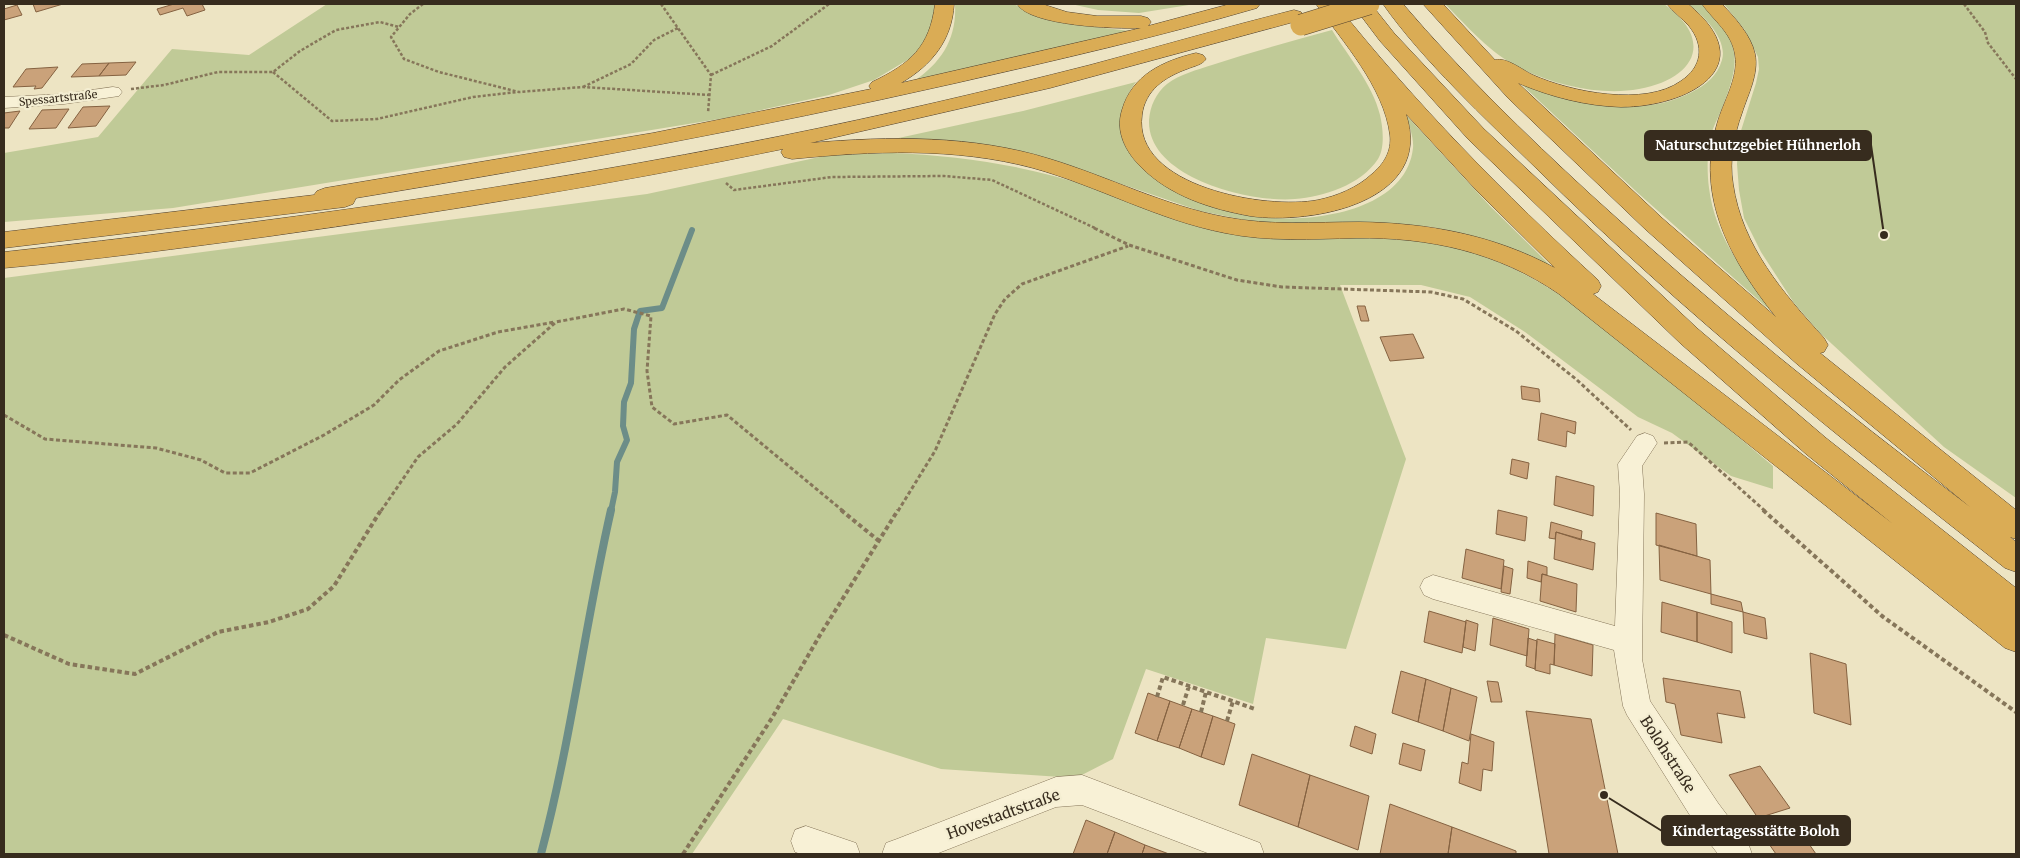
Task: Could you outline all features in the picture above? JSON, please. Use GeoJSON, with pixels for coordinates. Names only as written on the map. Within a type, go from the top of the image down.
{"type":"FeatureCollection","features":[{"type":"Feature","properties":{"kind":"highway"},"geometry":{"type":"LineString","coordinates":[[740,122],[846,96],[893,80],[923,58],[933,46],[942,26],[944,4]]}},
{"type":"Feature","properties":{"kind":"highway"},"geometry":{"type":"LineString","coordinates":[[1026,4],[1067,17],[1125,23],[1158,21],[1242,6]]}},
{"type":"Feature","properties":{"kind":"highway"},"geometry":{"type":"LineString","coordinates":[[1326,4],[1358,45],[1455,156],[1548,249],[1702,391]]}},
{"type":"Feature","properties":{"kind":"highway"},"geometry":{"type":"LineString","coordinates":[[4,240],[326,202],[503,176],[674,147],[879,106],[1140,44],[1335,4]]}},
{"type":"Feature","properties":{"kind":"highway"},"geometry":{"type":"LineString","coordinates":[[1361,4],[1387,37],[1476,134],[1689,336],[1816,446],[2016,606]]}},
{"type":"Feature","properties":{"kind":"highway"},"geometry":{"type":"LineString","coordinates":[[4,260],[229,235],[601,177],[798,139],[1002,94],[1143,59],[1290,12],[1369,4]]}},
{"type":"Feature","properties":{"kind":"highway"},"geometry":{"type":"LineString","coordinates":[[1393,4],[1412,27],[1512,133],[1609,225],[1833,418],[2016,559]]}},
{"type":"Feature","properties":{"kind":"highway"},"geometry":{"type":"LineString","coordinates":[[1433,4],[1474,50],[1548,126],[1699,265],[1868,407],[2016,527]]}},
{"type":"Feature","properties":{"kind":"highway"},"geometry":{"type":"LineString","coordinates":[[1474,50],[1507,70],[1558,91],[1614,100],[1637,100],[1664,96],[1686,88],[1702,75],[1709,61],[1710,45],[1700,27],[1677,4]]}},
{"type":"Feature","properties":{"kind":"highway"},"geometry":{"type":"LineString","coordinates":[[1712,4],[1738,36],[1744,48],[1746,62],[1743,82],[1720,156],[1725,206],[1740,245],[1759,278],[1781,307],[1868,407]]}},
{"type":"Feature","properties":{"kind":"highway"},"geometry":{"type":"LineString","coordinates":[[201,216],[525,164],[740,122],[941,80],[1242,6]]}},
{"type":"Feature","properties":{"kind":"highway"},"geometry":{"type":"LineString","coordinates":[[1290,12],[1243,42],[1177,65],[1154,77],[1138,95],[1130,112],[1132,134],[1141,154],[1159,171],[1178,183],[1219,201],[1248,208],[1281,211],[1314,209],[1344,203],[1365,192],[1385,177],[1397,159],[1401,138],[1395,112],[1358,45]]}},
{"type":"Feature","properties":{"kind":"highway"},"geometry":{"type":"LineString","coordinates":[[229,235],[328,230],[537,202],[672,177],[1011,103],[1243,42]]}},
{"type":"Feature","properties":{"kind":"highway"},"geometry":{"type":"LineString","coordinates":[[792,152],[882,145],[957,148],[1038,163],[1190,217],[1225,226],[1276,231],[1418,232],[1463,239],[1487,246],[1520,260],[1553,278],[1702,391],[2016,638]]}},
{"type":"Feature","properties":{"kind":"street","name":"Spessartstraße"},"geometry":{"type":"LineString","coordinates":[[4,103],[64,99],[113,92]]}},
{"type":"Feature","properties":{"kind":"street","name":"Bolohstraße"},"geometry":{"type":"LineString","coordinates":[[1645,443],[1630,464],[1632,494],[1628,659],[1637,706],[1707,814],[1736,854]]}},
{"type":"Feature","properties":{"kind":"street"},"geometry":{"type":"LineString","coordinates":[[1433,587],[1629,642]]}},
{"type":"Feature","properties":{"kind":"street","name":"Hovestadtstraße"},"geometry":{"type":"LineString","coordinates":[[901,853],[1056,792],[1082,790],[1231,851]]}},
{"type":"Feature","properties":{"kind":"street"},"geometry":{"type":"LineString","coordinates":[[806,841],[845,854]]}},
{"type":"Feature","properties":{"kind":"path"},"geometry":{"type":"LineString","coordinates":[[423,4],[410,14],[391,37],[404,59],[438,72],[519,92]]}},
{"type":"Feature","properties":{"kind":"path"},"geometry":{"type":"LineString","coordinates":[[661,4],[711,75],[708,116]]}},
{"type":"Feature","properties":{"kind":"path"},"geometry":{"type":"LineString","coordinates":[[711,75],[772,46],[829,4]]}},
{"type":"Feature","properties":{"kind":"path"},"geometry":{"type":"LineString","coordinates":[[1964,4],[1985,32],[1988,43],[2016,79]]}},
{"type":"Feature","properties":{"kind":"path"},"geometry":{"type":"LineString","coordinates":[[113,92],[164,85],[218,72],[273,72],[300,51],[336,30],[380,22],[399,27]]}},
{"type":"Feature","properties":{"kind":"path"},"geometry":{"type":"LineString","coordinates":[[583,88],[631,64],[654,40],[678,28]]}},
{"type":"Feature","properties":{"kind":"path"},"geometry":{"type":"LineString","coordinates":[[273,72],[332,121],[377,119],[473,97],[519,92],[583,88],[709,95]]}},
{"type":"Feature","properties":{"kind":"path"},"geometry":{"type":"LineString","coordinates":[[726,183],[734,190],[832,177],[944,176],[992,180],[1040,200],[1129,245],[1237,280],[1282,287],[1431,292],[1463,299],[1516,332],[1589,390],[1645,443],[1688,442],[1882,616],[2016,712]]}},
{"type":"Feature","properties":{"kind":"path"},"geometry":{"type":"LineString","coordinates":[[683,854],[772,718],[820,635],[935,451],[995,314],[1005,299],[1022,284],[1129,245]]}},
{"type":"Feature","properties":{"kind":"path"},"geometry":{"type":"LineString","coordinates":[[4,415],[45,439],[156,448],[202,460],[225,473],[250,473],[374,405],[399,380],[439,351],[498,332],[624,309],[651,316],[647,371],[652,406],[674,424],[727,415],[879,541]]}},
{"type":"Feature","properties":{"kind":"path"},"geometry":{"type":"LineString","coordinates":[[4,635],[69,664],[135,674],[218,632],[269,622],[308,609],[334,586],[394,489],[418,457],[457,424],[505,367],[556,322]]}},
{"type":"Feature","properties":{"kind":"path"},"geometry":{"type":"LineString","coordinates":[[1157,696],[1163,677],[1255,709]]}},
{"type":"Feature","properties":{"kind":"path"},"geometry":{"type":"LineString","coordinates":[[1183,705],[1189,686]]}},
{"type":"Feature","properties":{"kind":"path"},"geometry":{"type":"LineString","coordinates":[[1201,712],[1206,692]]}},
{"type":"Feature","properties":{"kind":"path"},"geometry":{"type":"LineString","coordinates":[[1227,721],[1233,701]]}},
{"type":"Feature","properties":{"kind":"green space"},"geometry":{"type":"Polygon","coordinates":[[[327,4],[934,4],[935,14],[926,41],[909,59],[874,80],[829,95],[725,118],[173,208],[4,222],[4,153],[98,137],[172,49],[249,55],[327,4]]]}},
{"type":"Feature","properties":{"kind":"green space"},"geometry":{"type":"Polygon","coordinates":[[[955,4],[1013,4],[1062,23],[1130,31],[914,81],[933,66],[946,48],[953,28],[955,4]]]}},
{"type":"Feature","properties":{"kind":"green space"},"geometry":{"type":"Polygon","coordinates":[[[1071,4],[1195,4],[1139,13],[1098,10],[1071,4]]]}},
{"type":"Feature","properties":{"kind":"green space"},"geometry":{"type":"Polygon","coordinates":[[[1445,4],[1664,4],[1680,18],[1690,31],[1693,45],[1692,57],[1685,67],[1673,77],[1658,84],[1624,91],[1578,88],[1533,74],[1509,62],[1480,39],[1445,4]]]}},
{"type":"Feature","properties":{"kind":"green space"},"geometry":{"type":"Polygon","coordinates":[[[1688,4],[1705,4],[1724,28],[1734,50],[1735,61],[1730,87],[1709,144],[1709,188],[1718,225],[1746,275],[1781,320],[1639,194],[1519,82],[1584,100],[1627,106],[1649,105],[1670,101],[1692,92],[1707,83],[1714,75],[1720,66],[1723,52],[1718,36],[1713,28],[1688,4]]]}},
{"type":"Feature","properties":{"kind":"green space"},"geometry":{"type":"Polygon","coordinates":[[[1724,4],[2016,4],[2016,498],[1944,447],[1820,333],[1794,303],[1761,252],[1744,218],[1737,164],[1739,137],[1759,69],[1758,57],[1744,29],[1724,4]]]}},
{"type":"Feature","properties":{"kind":"green space"},"geometry":{"type":"Polygon","coordinates":[[[1332,30],[1372,93],[1377,104],[1382,126],[1383,138],[1378,159],[1371,168],[1352,183],[1317,196],[1306,198],[1276,199],[1253,197],[1205,183],[1183,172],[1165,157],[1153,140],[1149,120],[1152,105],[1160,91],[1167,84],[1189,73],[1227,60],[1332,30]]]}},
{"type":"Feature","properties":{"kind":"green space"},"geometry":{"type":"Polygon","coordinates":[[[1136,82],[1125,103],[1124,123],[1126,139],[1217,207],[1247,216],[1305,218],[1335,214],[1364,205],[1388,191],[1405,173],[1413,148],[1412,136],[1406,115],[1490,206],[1559,274],[1492,242],[1432,227],[1378,223],[1277,225],[1250,221],[1200,211],[1063,164],[894,139],[1023,111],[1136,82]]]}},
{"type":"Feature","properties":{"kind":"green space"},"geometry":{"type":"Polygon","coordinates":[[[892,153],[970,160],[1047,174],[1097,189],[1167,217],[1211,230],[1239,235],[1268,237],[1410,240],[1438,244],[1470,252],[1500,263],[1529,276],[1582,310],[1730,430],[1773,466],[1773,489],[1731,476],[1672,433],[1638,417],[1525,332],[1470,297],[1421,285],[1340,285],[1406,459],[1346,649],[1266,638],[1253,704],[1146,669],[1113,759],[1076,778],[941,769],[783,719],[692,854],[4,854],[4,278],[647,194],[829,155],[892,153]]]}},
{"type":"Feature","properties":{"kind":"building"},"geometry":{"type":"Polygon","coordinates":[[[33,4],[63,4],[36,12],[33,4]]]}},
{"type":"Feature","properties":{"kind":"building"},"geometry":{"type":"Polygon","coordinates":[[[174,4],[202,4],[205,10],[187,16],[183,8],[160,15],[157,9],[174,4]]]}},
{"type":"Feature","properties":{"kind":"building"},"geometry":{"type":"Polygon","coordinates":[[[17,5],[22,15],[4,20],[4,9],[17,5]]]}},
{"type":"Feature","properties":{"kind":"building"},"geometry":{"type":"Polygon","coordinates":[[[136,62],[126,75],[99,76],[109,63],[136,62]]]}},
{"type":"Feature","properties":{"kind":"building"},"geometry":{"type":"Polygon","coordinates":[[[109,63],[99,76],[71,77],[82,64],[109,63]]]}},
{"type":"Feature","properties":{"kind":"building"},"geometry":{"type":"Polygon","coordinates":[[[58,67],[42,88],[34,89],[36,86],[13,87],[26,69],[58,67]]]}},
{"type":"Feature","properties":{"kind":"building"},"geometry":{"type":"Polygon","coordinates":[[[110,106],[96,126],[68,128],[83,107],[110,106]]]}},
{"type":"Feature","properties":{"kind":"building"},"geometry":{"type":"Polygon","coordinates":[[[69,109],[56,128],[29,129],[42,110],[69,109]]]}},
{"type":"Feature","properties":{"kind":"building"},"geometry":{"type":"Polygon","coordinates":[[[20,111],[9,128],[4,128],[4,113],[20,111]]]}},
{"type":"Feature","properties":{"kind":"building"},"geometry":{"type":"Polygon","coordinates":[[[1357,306],[1365,306],[1369,321],[1361,321],[1357,306]]]}},
{"type":"Feature","properties":{"kind":"building"},"geometry":{"type":"Polygon","coordinates":[[[1413,334],[1424,358],[1390,361],[1380,337],[1413,334]]]}},
{"type":"Feature","properties":{"kind":"building"},"geometry":{"type":"Polygon","coordinates":[[[1521,386],[1539,389],[1540,402],[1522,399],[1521,386]]]}},
{"type":"Feature","properties":{"kind":"building"},"geometry":{"type":"Polygon","coordinates":[[[1541,413],[1576,422],[1575,434],[1567,431],[1566,447],[1538,440],[1541,413]]]}},
{"type":"Feature","properties":{"kind":"building"},"geometry":{"type":"Polygon","coordinates":[[[1512,459],[1529,463],[1527,479],[1510,474],[1512,459]]]}},
{"type":"Feature","properties":{"kind":"building"},"geometry":{"type":"Polygon","coordinates":[[[1556,476],[1594,486],[1593,516],[1554,505],[1556,476]]]}},
{"type":"Feature","properties":{"kind":"building"},"geometry":{"type":"Polygon","coordinates":[[[1498,510],[1527,517],[1525,541],[1496,534],[1498,510]]]}},
{"type":"Feature","properties":{"kind":"building"},"geometry":{"type":"Polygon","coordinates":[[[1656,513],[1696,524],[1697,556],[1656,545],[1656,513]]]}},
{"type":"Feature","properties":{"kind":"building"},"geometry":{"type":"Polygon","coordinates":[[[1551,522],[1582,531],[1581,540],[1556,532],[1555,539],[1549,538],[1551,522]]]}},
{"type":"Feature","properties":{"kind":"building"},"geometry":{"type":"Polygon","coordinates":[[[1556,532],[1595,543],[1593,570],[1554,559],[1556,532]]]}},
{"type":"Feature","properties":{"kind":"building"},"geometry":{"type":"Polygon","coordinates":[[[1659,545],[1710,560],[1711,594],[1660,580],[1659,545]]]}},
{"type":"Feature","properties":{"kind":"building"},"geometry":{"type":"Polygon","coordinates":[[[1466,549],[1504,560],[1501,589],[1462,578],[1466,549]]]}},
{"type":"Feature","properties":{"kind":"building"},"geometry":{"type":"Polygon","coordinates":[[[1528,561],[1547,567],[1547,575],[1542,574],[1541,582],[1527,578],[1528,561]]]}},
{"type":"Feature","properties":{"kind":"building"},"geometry":{"type":"Polygon","coordinates":[[[1504,566],[1513,569],[1510,594],[1501,592],[1504,566]]]}},
{"type":"Feature","properties":{"kind":"building"},"geometry":{"type":"Polygon","coordinates":[[[1542,574],[1577,584],[1576,612],[1540,601],[1542,574]]]}},
{"type":"Feature","properties":{"kind":"building"},"geometry":{"type":"Polygon","coordinates":[[[1711,594],[1741,602],[1743,612],[1711,604],[1711,594]]]}},
{"type":"Feature","properties":{"kind":"building"},"geometry":{"type":"Polygon","coordinates":[[[1662,602],[1697,612],[1697,642],[1661,632],[1662,602]]]}},
{"type":"Feature","properties":{"kind":"building"},"geometry":{"type":"Polygon","coordinates":[[[1429,611],[1466,622],[1462,653],[1424,642],[1429,611]]]}},
{"type":"Feature","properties":{"kind":"building"},"geometry":{"type":"Polygon","coordinates":[[[1697,612],[1732,622],[1732,653],[1697,642],[1697,612]]]}},
{"type":"Feature","properties":{"kind":"building"},"geometry":{"type":"Polygon","coordinates":[[[1743,612],[1765,618],[1767,639],[1744,633],[1743,612]]]}},
{"type":"Feature","properties":{"kind":"building"},"geometry":{"type":"Polygon","coordinates":[[[1493,618],[1529,629],[1527,656],[1490,645],[1493,618]]]}},
{"type":"Feature","properties":{"kind":"building"},"geometry":{"type":"Polygon","coordinates":[[[1466,620],[1478,624],[1475,651],[1463,647],[1466,620]]]}},
{"type":"Feature","properties":{"kind":"building"},"geometry":{"type":"Polygon","coordinates":[[[1555,634],[1593,645],[1592,676],[1554,665],[1555,634]]]}},
{"type":"Feature","properties":{"kind":"building"},"geometry":{"type":"Polygon","coordinates":[[[1528,638],[1537,641],[1535,669],[1526,666],[1528,638]]]}},
{"type":"Feature","properties":{"kind":"building"},"geometry":{"type":"Polygon","coordinates":[[[1537,639],[1555,644],[1554,665],[1550,664],[1550,674],[1535,670],[1537,639]]]}},
{"type":"Feature","properties":{"kind":"building"},"geometry":{"type":"Polygon","coordinates":[[[1810,653],[1846,664],[1851,725],[1814,713],[1810,653]]]}},
{"type":"Feature","properties":{"kind":"building"},"geometry":{"type":"Polygon","coordinates":[[[1401,671],[1426,679],[1418,722],[1392,713],[1401,671]]]}},
{"type":"Feature","properties":{"kind":"building"},"geometry":{"type":"Polygon","coordinates":[[[1663,678],[1740,691],[1745,718],[1717,713],[1722,743],[1681,735],[1675,704],[1666,702],[1663,678]]]}},
{"type":"Feature","properties":{"kind":"building"},"geometry":{"type":"Polygon","coordinates":[[[1426,679],[1451,688],[1443,731],[1418,722],[1426,679]]]}},
{"type":"Feature","properties":{"kind":"building"},"geometry":{"type":"Polygon","coordinates":[[[1487,681],[1498,682],[1502,702],[1491,702],[1487,681]]]}},
{"type":"Feature","properties":{"kind":"building"},"geometry":{"type":"Polygon","coordinates":[[[1451,688],[1477,697],[1469,741],[1443,731],[1451,688]]]}},
{"type":"Feature","properties":{"kind":"building"},"geometry":{"type":"Polygon","coordinates":[[[1148,693],[1170,701],[1157,741],[1135,733],[1148,693]]]}},
{"type":"Feature","properties":{"kind":"building"},"geometry":{"type":"Polygon","coordinates":[[[1170,701],[1192,709],[1179,748],[1157,741],[1170,701]]]}},
{"type":"Feature","properties":{"kind":"building"},"geometry":{"type":"Polygon","coordinates":[[[1192,709],[1213,716],[1201,757],[1179,748],[1192,709]]]}},
{"type":"Feature","properties":{"kind":"building"},"geometry":{"type":"Polygon","coordinates":[[[1526,711],[1591,719],[1618,854],[1549,854],[1526,711]]]}},
{"type":"Feature","properties":{"kind":"building"},"geometry":{"type":"Polygon","coordinates":[[[1213,716],[1235,724],[1224,765],[1201,757],[1213,716]]]}},
{"type":"Feature","properties":{"kind":"building"},"geometry":{"type":"Polygon","coordinates":[[[1355,726],[1376,734],[1372,754],[1350,746],[1355,726]]]}},
{"type":"Feature","properties":{"kind":"building"},"geometry":{"type":"Polygon","coordinates":[[[1471,734],[1494,742],[1492,771],[1483,769],[1481,791],[1459,783],[1462,762],[1468,764],[1471,734]]]}},
{"type":"Feature","properties":{"kind":"building"},"geometry":{"type":"Polygon","coordinates":[[[1403,743],[1425,750],[1421,771],[1399,764],[1403,743]]]}},
{"type":"Feature","properties":{"kind":"building"},"geometry":{"type":"Polygon","coordinates":[[[1252,754],[1310,775],[1298,827],[1239,805],[1252,754]]]}},
{"type":"Feature","properties":{"kind":"building"},"geometry":{"type":"Polygon","coordinates":[[[1760,766],[1790,808],[1758,818],[1729,775],[1760,766]]]}},
{"type":"Feature","properties":{"kind":"building"},"geometry":{"type":"Polygon","coordinates":[[[1310,775],[1369,796],[1358,850],[1298,827],[1310,775]]]}},
{"type":"Feature","properties":{"kind":"building"},"geometry":{"type":"Polygon","coordinates":[[[1390,804],[1452,827],[1448,854],[1380,854],[1390,804]]]}},
{"type":"Feature","properties":{"kind":"building"},"geometry":{"type":"Polygon","coordinates":[[[1086,820],[1115,832],[1107,854],[1073,854],[1086,820]]]}},
{"type":"Feature","properties":{"kind":"building"},"geometry":{"type":"Polygon","coordinates":[[[1452,827],[1516,851],[1516,854],[1448,854],[1452,827]]]}},
{"type":"Feature","properties":{"kind":"building"},"geometry":{"type":"Polygon","coordinates":[[[1115,832],[1145,845],[1142,854],[1107,854],[1115,832]]]}},
{"type":"Feature","properties":{"kind":"building"},"geometry":{"type":"Polygon","coordinates":[[[1802,834],[1816,854],[1776,854],[1769,844],[1802,834]]]}},
{"type":"Feature","properties":{"kind":"building"},"geometry":{"type":"Polygon","coordinates":[[[1145,845],[1169,854],[1142,854],[1145,845]]]}},
{"type":"Feature","properties":{"kind":"waterway"},"geometry":{"type":"LineString","coordinates":[[611,511],[615,492],[617,462],[627,440],[623,426],[624,402],[631,383],[634,329],[640,311],[662,308],[692,230]]}},
{"type":"Feature","properties":{"kind":"waterway"},"geometry":{"type":"LineString","coordinates":[[541,854],[561,769],[611,510]]}},
{"type":"Feature","properties":{"kind":"place","name":"Naturschutzgebiet Hühnerloh"},"geometry":{"type":"Point","coordinates":[1884,235]}},
{"type":"Feature","properties":{"kind":"place","name":"Kindertagesstätte Boloh"},"geometry":{"type":"Point","coordinates":[1604,795]}}]}
